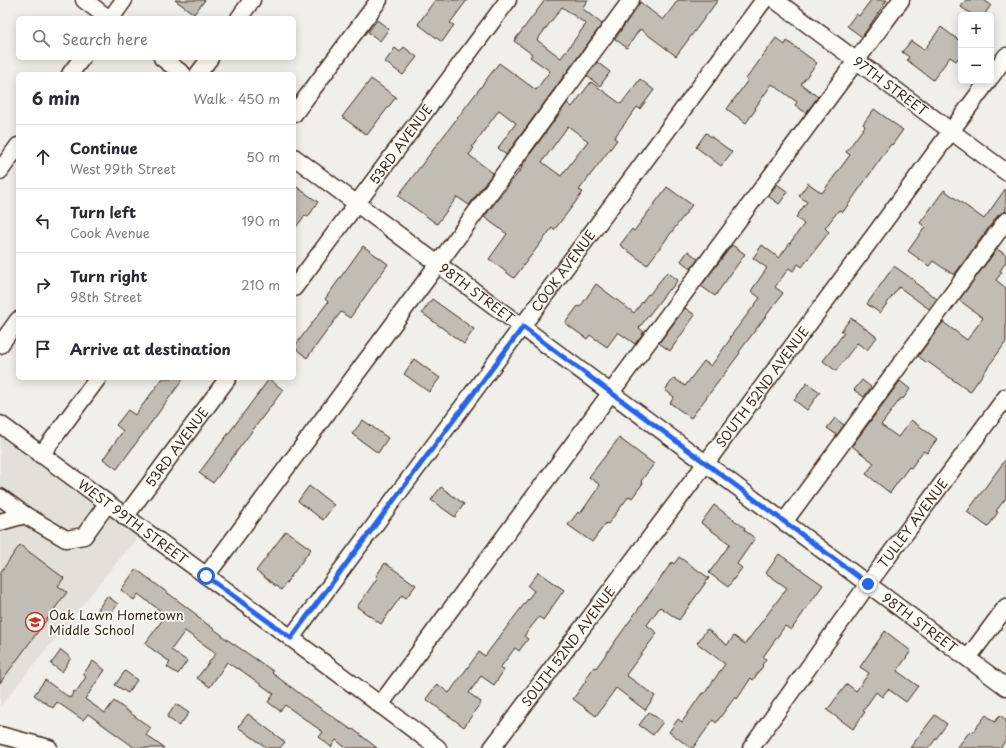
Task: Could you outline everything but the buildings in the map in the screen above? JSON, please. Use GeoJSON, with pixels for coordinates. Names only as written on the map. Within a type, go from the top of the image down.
{"type":"FeatureCollection","features":[{"type":"Feature","properties":{"kind":"street"},"geometry":{"type":"LineString","coordinates":[[84,0],[106,16]]}},
{"type":"Feature","properties":{"kind":"street"},"geometry":{"type":"LineString","coordinates":[[111,16],[124,0]]}},
{"type":"Feature","properties":{"kind":"street"},"geometry":{"type":"LineString","coordinates":[[240,16],[252,0]]}},
{"type":"Feature","properties":{"kind":"street"},"geometry":{"type":"LineString","coordinates":[[296,111],[379,0]]}},
{"type":"Feature","properties":{"kind":"street","name":"53RD AVENUE"},"geometry":{"type":"LineString","coordinates":[[296,285],[508,0]]}},
{"type":"Feature","properties":{"kind":"street"},"geometry":{"type":"LineString","coordinates":[[206,576],[438,264],[631,0]]}},
{"type":"Feature","properties":{"kind":"street","name":"COOK AVENUE"},"geometry":{"type":"LineString","coordinates":[[291,638],[764,0]]}},
{"type":"Feature","properties":{"kind":"street","name":"97TH STREET"},"geometry":{"type":"LineString","coordinates":[[775,0],[1006,172]]}},
{"type":"Feature","properties":{"kind":"street"},"geometry":{"type":"LineString","coordinates":[[380,705],[901,0]]}},
{"type":"Feature","properties":{"kind":"street"},"geometry":{"type":"LineString","coordinates":[[994,73],[1006,56]]}},
{"type":"Feature","properties":{"kind":"street"},"geometry":{"type":"LineString","coordinates":[[72,72],[80,60]]}},
{"type":"Feature","properties":{"kind":"street"},"geometry":{"type":"LineString","coordinates":[[165,60],[180,72]]}},
{"type":"Feature","properties":{"kind":"street"},"geometry":{"type":"LineString","coordinates":[[200,72],[208,60]]}},
{"type":"Feature","properties":{"kind":"street","name":"SOUTH 52ND AVENUE"},"geometry":{"type":"LineString","coordinates":[[492,748],[706,463],[986,84]]}},
{"type":"Feature","properties":{"kind":"street"},"geometry":{"type":"LineString","coordinates":[[0,171],[16,149]]}},
{"type":"Feature","properties":{"kind":"street","name":"98TH STREET"},"geometry":{"type":"LineString","coordinates":[[296,158],[1006,687]]}},
{"type":"Feature","properties":{"kind":"street"},"geometry":{"type":"LineString","coordinates":[[784,522],[1006,221]]}},
{"type":"Feature","properties":{"kind":"street"},"geometry":{"type":"LineString","coordinates":[[0,345],[16,323]]}},
{"type":"Feature","properties":{"kind":"street"},"geometry":{"type":"LineString","coordinates":[[41,455],[97,380]]}},
{"type":"Feature","properties":{"kind":"street","name":"53RD AVENUE"},"geometry":{"type":"LineString","coordinates":[[125,516],[227,380]]}},
{"type":"Feature","properties":{"kind":"street","name":"TULLEY AVENUE"},"geometry":{"type":"LineString","coordinates":[[751,748],[868,584],[1006,396]]}},
{"type":"Feature","properties":{"kind":"street","name":"WEST 99TH STREET"},"geometry":{"type":"LineString","coordinates":[[0,424],[438,748]]}},
{"type":"Feature","properties":{"kind":"street"},"geometry":{"type":"LineString","coordinates":[[0,497],[25,515],[66,539],[84,536],[107,504]]}},
{"type":"Feature","properties":{"kind":"street"},"geometry":{"type":"LineString","coordinates":[[0,522],[25,515]]}},
{"type":"Feature","properties":{"kind":"street"},"geometry":{"type":"LineString","coordinates":[[968,658],[1006,607]]}},
{"type":"Feature","properties":{"kind":"street"},"geometry":{"type":"LineString","coordinates":[[0,736],[49,748]]}},
{"type":"Feature","properties":{"kind":"shaded area","name":"Oak Lawn Hometown Middle School"},"geometry":{"type":"Polygon","coordinates":[[[0,435],[138,536],[0,707],[0,435]]]}},
{"type":"Feature","properties":{"kind":"place","name":"Oak Lawn Hometown Middle School"},"geometry":{"type":"Point","coordinates":[35,622]}},
{"type":"Feature","properties":{"kind":"route"},"geometry":{"type":"LineString","coordinates":[[206,576],[291,638],[523,327],[868,584]]}}]}
